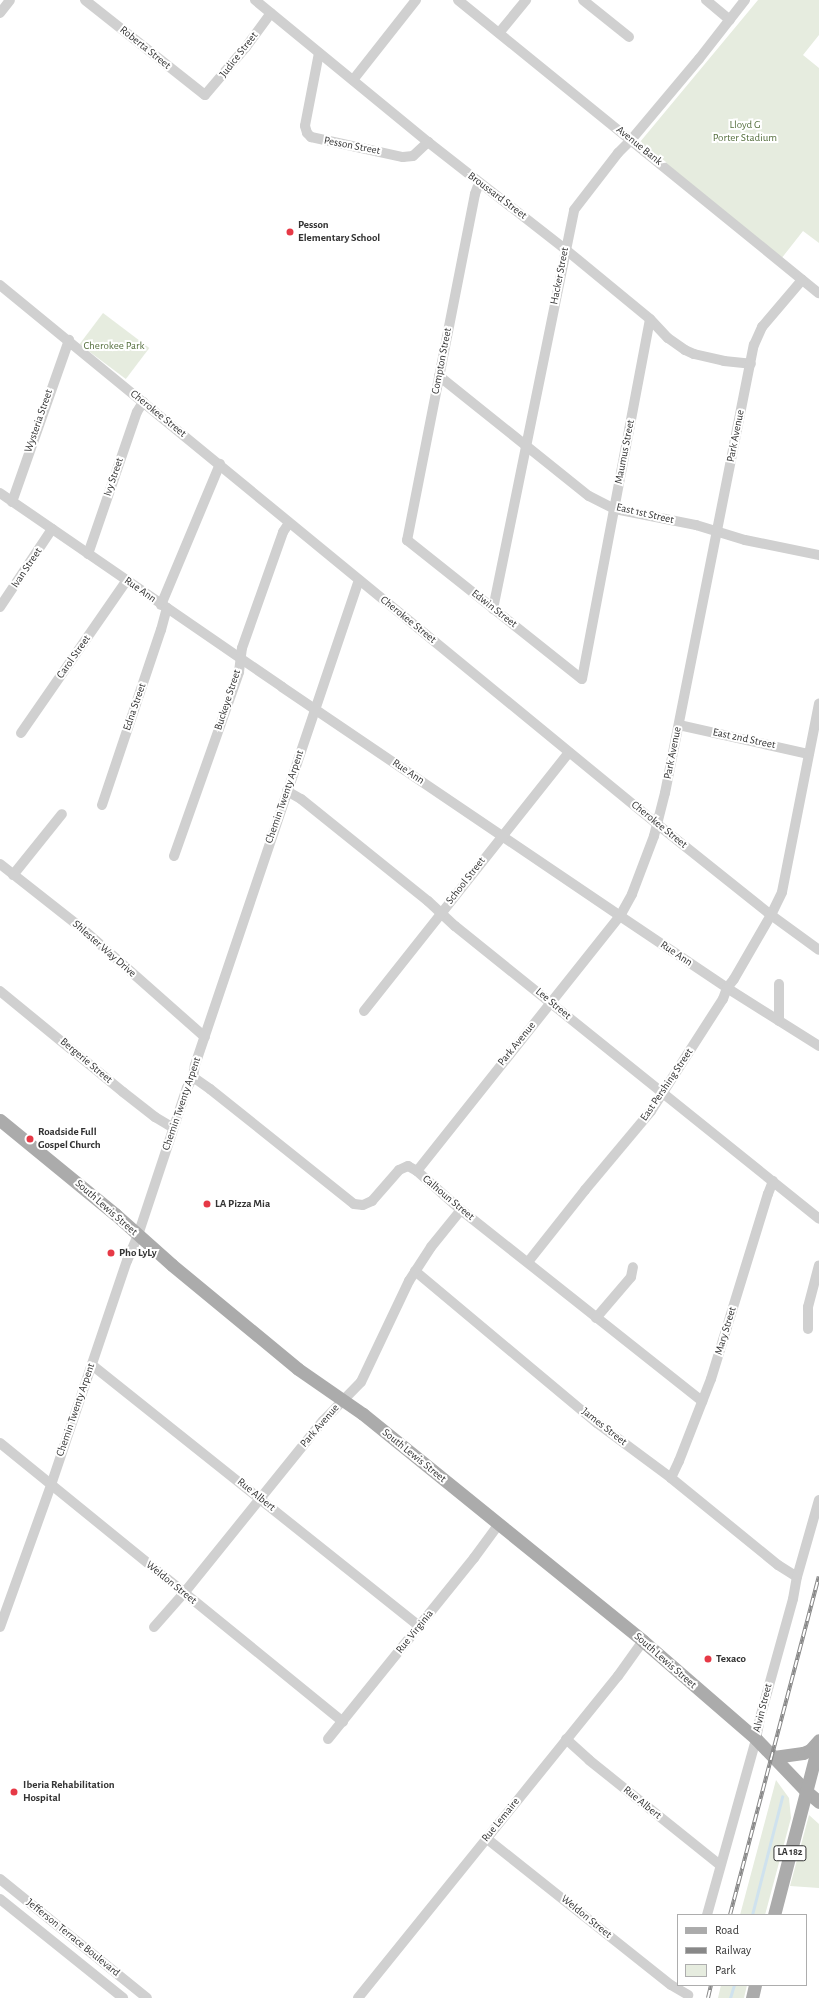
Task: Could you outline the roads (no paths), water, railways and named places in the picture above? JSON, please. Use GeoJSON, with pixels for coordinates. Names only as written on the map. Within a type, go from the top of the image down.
{"type":"FeatureCollection","features":[{"type":"Feature","properties":{"kind":"main road","name":"South Lewis Street"},"geometry":{"type":"LineString","coordinates":[[0,1120],[115,1214],[298,1369],[363,1414],[643,1641],[756,1739],[806,1791],[819,1802]]}},
{"type":"Feature","properties":{"kind":"main road"},"geometry":{"type":"LineString","coordinates":[[774,1757],[803,1753],[810,1750],[819,1741]]}},
{"type":"Feature","properties":{"kind":"main road","name":"LA 182"},"geometry":{"type":"LineString","coordinates":[[774,1914],[819,1741]]}},
{"type":"Feature","properties":{"kind":"main road"},"geometry":{"type":"LineString","coordinates":[[752,1998],[755,1986]]}},
{"type":"Feature","properties":{"kind":"street"},"geometry":{"type":"LineString","coordinates":[[0,13],[10,0]]}},
{"type":"Feature","properties":{"kind":"street","name":"Roberta Street"},"geometry":{"type":"LineString","coordinates":[[85,0],[205,96]]}},
{"type":"Feature","properties":{"kind":"street","name":"Broussard Street"},"geometry":{"type":"LineString","coordinates":[[255,0],[479,183],[565,249],[650,319],[668,338],[684,350],[724,361],[751,364]]}},
{"type":"Feature","properties":{"kind":"street"},"geometry":{"type":"LineString","coordinates":[[353,80],[416,0]]}},
{"type":"Feature","properties":{"kind":"street","name":"Avenue Bank"},"geometry":{"type":"LineString","coordinates":[[458,0],[819,293]]}},
{"type":"Feature","properties":{"kind":"street"},"geometry":{"type":"LineString","coordinates":[[499,33],[526,0]]}},
{"type":"Feature","properties":{"kind":"street"},"geometry":{"type":"LineString","coordinates":[[583,0],[629,37]]}},
{"type":"Feature","properties":{"kind":"street"},"geometry":{"type":"LineString","coordinates":[[706,0],[730,20]]}},
{"type":"Feature","properties":{"kind":"street","name":"Hacker Street"},"geometry":{"type":"LineString","coordinates":[[493,609],[574,210],[579,201],[618,153],[631,140],[745,0]]}},
{"type":"Feature","properties":{"kind":"street","name":"Judice Street"},"geometry":{"type":"LineString","coordinates":[[205,96],[246,47],[271,13]]}},
{"type":"Feature","properties":{"kind":"street","name":"Pesson Street"},"geometry":{"type":"LineString","coordinates":[[319,53],[305,126],[307,133],[311,137],[403,156],[413,156],[428,142]]}},
{"type":"Feature","properties":{"kind":"street","name":"Compton Street"},"geometry":{"type":"LineString","coordinates":[[407,540],[475,194],[479,183]]}},
{"type":"Feature","properties":{"kind":"street","name":"Park Avenue"},"geometry":{"type":"LineString","coordinates":[[417,1171],[620,916],[632,894],[657,824],[679,725],[754,345],[762,327],[802,280]]}},
{"type":"Feature","properties":{"kind":"street","name":"Cherokee Street"},"geometry":{"type":"LineString","coordinates":[[0,285],[69,340],[220,464],[289,523],[657,824],[771,915],[819,950]]}},
{"type":"Feature","properties":{"kind":"street","name":"Maumus Street"},"geometry":{"type":"LineString","coordinates":[[582,679],[650,319]]}},
{"type":"Feature","properties":{"kind":"street","name":"Wysteria Street"},"geometry":{"type":"LineString","coordinates":[[12,502],[69,340]]}},
{"type":"Feature","properties":{"kind":"street","name":"East 1st Street"},"geometry":{"type":"LineString","coordinates":[[439,376],[589,496],[615,509],[696,525],[745,540],[819,555]]}},
{"type":"Feature","properties":{"kind":"street","name":"Ivy Street"},"geometry":{"type":"LineString","coordinates":[[88,554],[137,412],[143,402]]}},
{"type":"Feature","properties":{"kind":"street","name":"Edna Street"},"geometry":{"type":"LineString","coordinates":[[102,805],[161,630],[164,606],[220,464]]}},
{"type":"Feature","properties":{"kind":"street","name":"Rue Ann"},"geometry":{"type":"LineString","coordinates":[[0,494],[240,659],[315,708],[620,916],[727,988],[819,1046]]}},
{"type":"Feature","properties":{"kind":"street","name":"Buckeye Street"},"geometry":{"type":"LineString","coordinates":[[174,856],[238,672],[242,648],[283,532],[289,523]]}},
{"type":"Feature","properties":{"kind":"street","name":"Ivan Street"},"geometry":{"type":"LineString","coordinates":[[0,607],[52,529]]}},
{"type":"Feature","properties":{"kind":"street","name":"Edwin Street"},"geometry":{"type":"LineString","coordinates":[[407,540],[582,679]]}},
{"type":"Feature","properties":{"kind":"street","name":"Carol Street"},"geometry":{"type":"LineString","coordinates":[[22,733],[127,580]]}},
{"type":"Feature","properties":{"kind":"street","name":"Chemin Twenty Arpent"},"geometry":{"type":"LineString","coordinates":[[0,1627],[51,1485],[127,1261],[138,1235],[187,1088],[193,1077],[287,791],[359,580]]}},
{"type":"Feature","properties":{"kind":"street","name":"East Pershing Street"},"geometry":{"type":"LineString","coordinates":[[528,1262],[664,1093],[723,999],[727,988],[734,979],[771,915],[782,892],[819,704]]}},
{"type":"Feature","properties":{"kind":"street","name":"East 2nd Street"},"geometry":{"type":"LineString","coordinates":[[679,725],[809,754]]}},
{"type":"Feature","properties":{"kind":"street","name":"School Street"},"geometry":{"type":"LineString","coordinates":[[364,1011],[569,752]]}},
{"type":"Feature","properties":{"kind":"street","name":"Lee Street"},"geometry":{"type":"LineString","coordinates":[[287,791],[301,799],[550,1003],[774,1181],[819,1219]]}},
{"type":"Feature","properties":{"kind":"street"},"geometry":{"type":"LineString","coordinates":[[13,875],[62,814]]}},
{"type":"Feature","properties":{"kind":"street","name":"Shlester Way Drive"},"geometry":{"type":"LineString","coordinates":[[0,864],[85,931],[205,1037]]}},
{"type":"Feature","properties":{"kind":"street"},"geometry":{"type":"LineString","coordinates":[[779,984],[779,1021]]}},
{"type":"Feature","properties":{"kind":"street","name":"Bergerie Street"},"geometry":{"type":"LineString","coordinates":[[0,990],[123,1092],[155,1117],[173,1128]]}},
{"type":"Feature","properties":{"kind":"street","name":"Calhoun Street"},"geometry":{"type":"LineString","coordinates":[[193,1077],[210,1088],[354,1204],[363,1205],[372,1200],[391,1176],[399,1170],[408,1166],[417,1171],[461,1210],[702,1401]]}},
{"type":"Feature","properties":{"kind":"street","name":"Mary Street"},"geometry":{"type":"LineString","coordinates":[[671,1478],[711,1379],[768,1194],[774,1181]]}},
{"type":"Feature","properties":{"kind":"street","name":"Park Avenue"},"geometry":{"type":"LineString","coordinates":[[154,1627],[184,1593],[323,1421],[361,1382],[416,1271],[432,1246],[461,1210]]}},
{"type":"Feature","properties":{"kind":"street"},"geometry":{"type":"LineString","coordinates":[[808,1328],[808,1306],[819,1265]]}},
{"type":"Feature","properties":{"kind":"street"},"geometry":{"type":"LineString","coordinates":[[596,1318],[631,1277],[633,1267]]}},
{"type":"Feature","properties":{"kind":"street","name":"James Street"},"geometry":{"type":"LineString","coordinates":[[416,1271],[597,1423],[671,1478],[778,1565],[797,1577]]}},
{"type":"Feature","properties":{"kind":"street","name":"Rue Albert"},"geometry":{"type":"LineString","coordinates":[[92,1365],[419,1626]]}},
{"type":"Feature","properties":{"kind":"street","name":"Weldon Street"},"geometry":{"type":"LineString","coordinates":[[0,1443],[343,1722]]}},
{"type":"Feature","properties":{"kind":"street","name":"Alvin Street"},"geometry":{"type":"LineString","coordinates":[[707,1914],[756,1739],[760,1718],[793,1599],[797,1577],[819,1500]]}},
{"type":"Feature","properties":{"kind":"street","name":"Rue Virginia"},"geometry":{"type":"LineString","coordinates":[[328,1739],[474,1558],[499,1524]]}},
{"type":"Feature","properties":{"kind":"street","name":"Rue Lemaire"},"geometry":{"type":"LineString","coordinates":[[358,1998],[618,1676],[643,1641]]}},
{"type":"Feature","properties":{"kind":"street","name":"Rue Albert"},"geometry":{"type":"LineString","coordinates":[[566,1739],[588,1760],[720,1865]]}},
{"type":"Feature","properties":{"kind":"street","name":"Weldon Street"},"geometry":{"type":"LineString","coordinates":[[486,1838],[671,1985],[688,1993]]}},
{"type":"Feature","properties":{"kind":"street","name":"Jefferson Terrace Boulevard"},"geometry":{"type":"LineString","coordinates":[[0,1879],[147,1998]]}},
{"type":"Feature","properties":{"kind":"street","name":"Jefferson Terrace Boulevard"},"geometry":{"type":"LineString","coordinates":[[0,1899],[123,1998]]}},
{"type":"Feature","properties":{"kind":"waterway"},"geometry":{"type":"LineString","coordinates":[[752,1914],[782,1797]]}},
{"type":"Feature","properties":{"kind":"waterway"},"geometry":{"type":"LineString","coordinates":[[730,1998],[734,1986]]}},
{"type":"Feature","properties":{"kind":"railway"},"geometry":{"type":"LineString","coordinates":[[730,1914],[819,1576]]}},
{"type":"Feature","properties":{"kind":"railway"},"geometry":{"type":"LineString","coordinates":[[708,1998],[711,1986]]}},
{"type":"Feature","properties":{"kind":"place","name":"Pesson Elementary School"},"geometry":{"type":"Point","coordinates":[290,232]}},
{"type":"Feature","properties":{"kind":"place","name":"Roadside Full Gospel Church"},"geometry":{"type":"Point","coordinates":[30,1139]}},
{"type":"Feature","properties":{"kind":"place","name":"LA Pizza Mia"},"geometry":{"type":"Point","coordinates":[207,1204]}},
{"type":"Feature","properties":{"kind":"place","name":"Pho LyLy"},"geometry":{"type":"Point","coordinates":[111,1253]}},
{"type":"Feature","properties":{"kind":"place","name":"Texaco"},"geometry":{"type":"Point","coordinates":[708,1659]}},
{"type":"Feature","properties":{"kind":"place","name":"Iberia Rehabilitation Hospital"},"geometry":{"type":"Point","coordinates":[14,1792]}},
{"type":"Feature","properties":{"kind":"park label","name":"Lloyd G Porter Stadium"},"geometry":{"type":"Point","coordinates":[745,132]}},
{"type":"Feature","properties":{"kind":"park label","name":"Cherokee Park"},"geometry":{"type":"Point","coordinates":[114,346]}}]}
